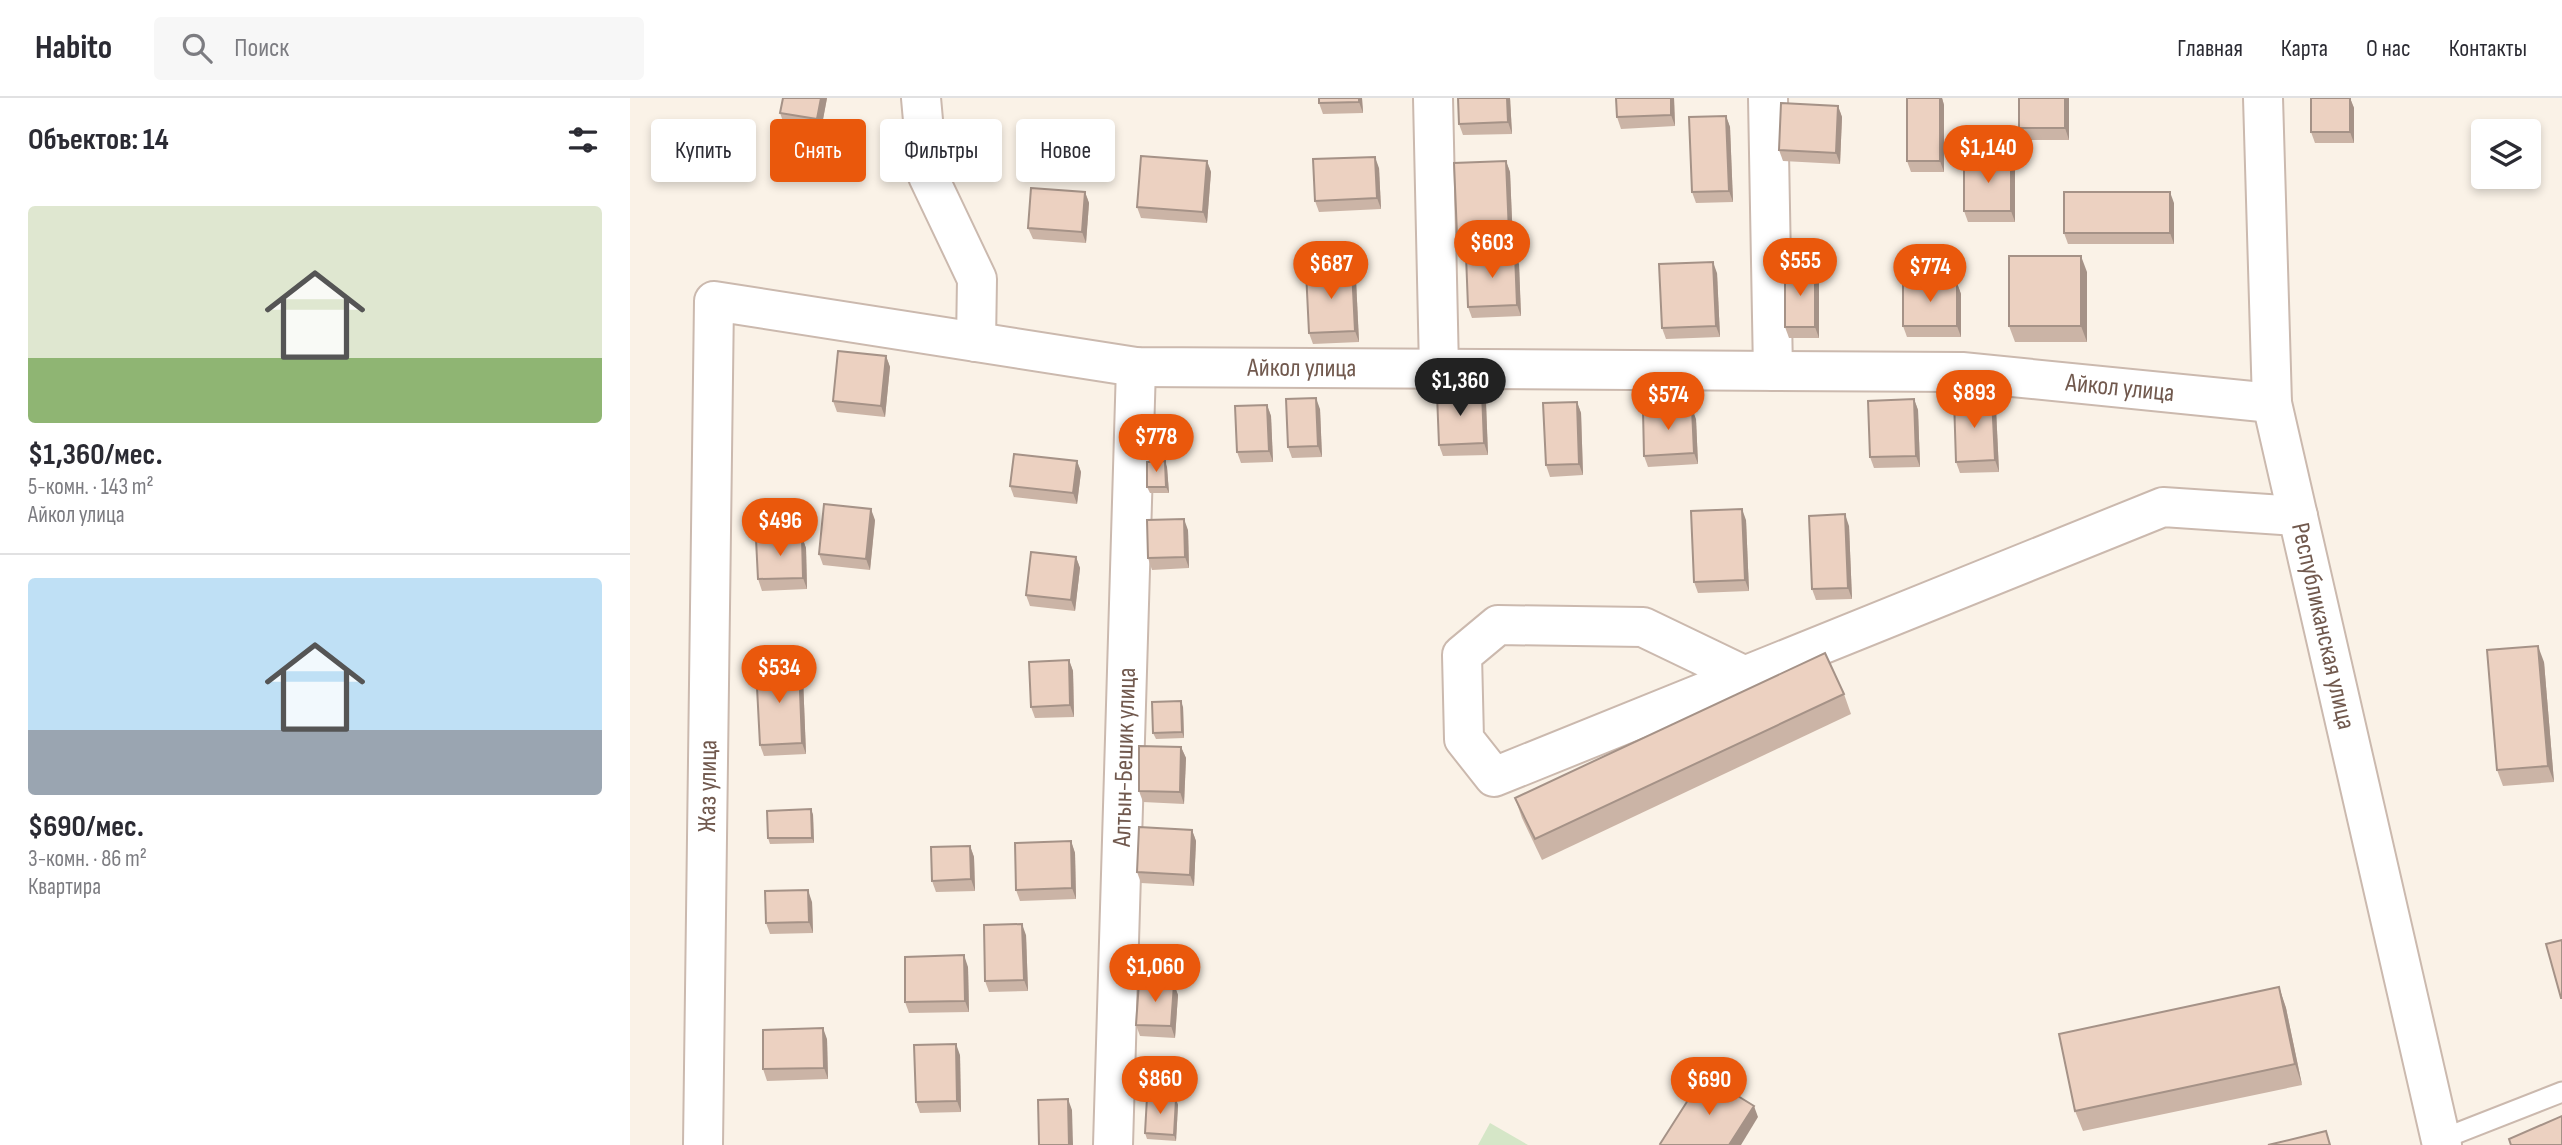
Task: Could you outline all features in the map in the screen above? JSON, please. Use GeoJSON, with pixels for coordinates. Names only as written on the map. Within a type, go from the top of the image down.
{"type":"FeatureCollection","features":[{"type":"Feature","properties":{"kind":"street"},"geometry":{"type":"LineString","coordinates":[[921,98],[928,176],[978,279],[976,342]]}},
{"type":"Feature","properties":{"kind":"street"},"geometry":{"type":"LineString","coordinates":[[1433,98],[1439,369]]}},
{"type":"Feature","properties":{"kind":"street"},"geometry":{"type":"LineString","coordinates":[[1768,98],[1773,371]]}},
{"type":"Feature","properties":{"kind":"street","name":"Республиканская улица"},"geometry":{"type":"LineString","coordinates":[[2263,98],[2272,403],[2442,1142]]}},
{"type":"Feature","properties":{"kind":"street","name":"Айкол улица"},"geometry":{"type":"LineString","coordinates":[[713,302],[1136,367],[1962,372],[2272,403]]}},
{"type":"Feature","properties":{"kind":"street","name":"Жаз улица"},"geometry":{"type":"LineString","coordinates":[[703,1145],[713,302]]}},
{"type":"Feature","properties":{"kind":"street","name":"Алтын-Бешик улица"},"geometry":{"type":"LineString","coordinates":[[1114,1145],[1136,367]]}},
{"type":"Feature","properties":{"kind":"street"},"geometry":{"type":"LineString","coordinates":[[1745,676],[1643,627],[1498,625],[1462,655],[1464,739],[1494,777],[1745,676],[2163,507],[2298,516]]}},
{"type":"Feature","properties":{"kind":"lane"},"geometry":{"type":"LineString","coordinates":[[2442,1142],[2562,1092]]}},
{"type":"Feature","properties":{"kind":"green space"},"geometry":{"type":"Polygon","coordinates":[[[1490,1123],[1528,1145],[1478,1145],[1490,1123]]]}},
{"type":"Feature","properties":{"kind":"building"},"geometry":{"type":"Polygon","coordinates":[[[783,98],[821,98],[817,119],[780,113],[783,98]]]}},
{"type":"Feature","properties":{"kind":"building"},"geometry":{"type":"Polygon","coordinates":[[[1319,98],[1359,98],[1359,102],[1319,103],[1319,98]]]}},
{"type":"Feature","properties":{"kind":"building"},"geometry":{"type":"Polygon","coordinates":[[[1458,98],[1507,98],[1508,122],[1459,124],[1458,98]]]}},
{"type":"Feature","properties":{"kind":"building"},"geometry":{"type":"Polygon","coordinates":[[[1616,98],[1671,98],[1671,115],[1617,117],[1616,98]]]}},
{"type":"Feature","properties":{"kind":"building"},"geometry":{"type":"Polygon","coordinates":[[[1907,98],[1940,98],[1940,161],[1907,161],[1907,98]]]}},
{"type":"Feature","properties":{"kind":"building"},"geometry":{"type":"Polygon","coordinates":[[[2019,98],[2065,98],[2065,128],[2019,128],[2019,98]]]}},
{"type":"Feature","properties":{"kind":"building"},"geometry":{"type":"Polygon","coordinates":[[[2311,98],[2350,98],[2350,132],[2311,132],[2311,98]]]}},
{"type":"Feature","properties":{"kind":"building"},"geometry":{"type":"Polygon","coordinates":[[[1781,103],[1838,106],[1836,153],[1779,150],[1781,103]]]}},
{"type":"Feature","properties":{"kind":"building"},"geometry":{"type":"Polygon","coordinates":[[[1726,116],[1729,191],[1692,192],[1689,117],[1726,116]]]}},
{"type":"Feature","properties":{"kind":"building"},"geometry":{"type":"Polygon","coordinates":[[[1141,156],[1207,161],[1203,212],[1137,207],[1141,156]]]}},
{"type":"Feature","properties":{"kind":"building"},"geometry":{"type":"Polygon","coordinates":[[[1375,157],[1377,198],[1315,201],[1313,159],[1375,157]]]}},
{"type":"Feature","properties":{"kind":"building"},"geometry":{"type":"Polygon","coordinates":[[[1964,159],[2011,159],[2011,211],[1964,211],[1964,159]]]}},
{"type":"Feature","properties":{"kind":"building"},"geometry":{"type":"Polygon","coordinates":[[[1506,161],[1509,233],[1457,235],[1454,163],[1506,161]]]}},
{"type":"Feature","properties":{"kind":"building"},"geometry":{"type":"Polygon","coordinates":[[[1031,188],[1085,192],[1082,232],[1028,228],[1031,188]]]}},
{"type":"Feature","properties":{"kind":"building"},"geometry":{"type":"Polygon","coordinates":[[[2064,192],[2170,192],[2170,233],[2064,233],[2064,192]]]}},
{"type":"Feature","properties":{"kind":"building"},"geometry":{"type":"Polygon","coordinates":[[[1515,253],[1517,305],[1468,307],[1466,255],[1515,253]]]}},
{"type":"Feature","properties":{"kind":"building"},"geometry":{"type":"Polygon","coordinates":[[[2009,256],[2081,256],[2081,326],[2009,326],[2009,256]]]}},
{"type":"Feature","properties":{"kind":"building"},"geometry":{"type":"Polygon","coordinates":[[[1713,262],[1716,326],[1662,328],[1659,264],[1713,262]]]}},
{"type":"Feature","properties":{"kind":"building"},"geometry":{"type":"Polygon","coordinates":[[[1352,269],[1355,331],[1309,333],[1306,271],[1352,269]]]}},
{"type":"Feature","properties":{"kind":"building"},"geometry":{"type":"Polygon","coordinates":[[[1785,269],[1815,269],[1815,327],[1785,327],[1785,269]]]}},
{"type":"Feature","properties":{"kind":"building"},"geometry":{"type":"Polygon","coordinates":[[[1903,283],[1957,283],[1957,326],[1903,326],[1903,283]]]}},
{"type":"Feature","properties":{"kind":"building"},"geometry":{"type":"Polygon","coordinates":[[[838,351],[886,356],[881,406],[833,401],[838,351]]]}},
{"type":"Feature","properties":{"kind":"building"},"geometry":{"type":"Polygon","coordinates":[[[1482,392],[1484,443],[1439,445],[1437,394],[1482,392]]]}},
{"type":"Feature","properties":{"kind":"building"},"geometry":{"type":"Polygon","coordinates":[[[1316,398],[1318,446],[1288,447],[1286,399],[1316,398]]]}},
{"type":"Feature","properties":{"kind":"building"},"geometry":{"type":"Polygon","coordinates":[[[1992,398],[1995,460],[1956,462],[1954,399],[1992,398]]]}},
{"type":"Feature","properties":{"kind":"building"},"geometry":{"type":"Polygon","coordinates":[[[1914,399],[1916,456],[1870,457],[1868,401],[1914,399]]]}},
{"type":"Feature","properties":{"kind":"building"},"geometry":{"type":"Polygon","coordinates":[[[1577,402],[1579,464],[1546,465],[1543,403],[1577,402]]]}},
{"type":"Feature","properties":{"kind":"building"},"geometry":{"type":"Polygon","coordinates":[[[1267,405],[1269,451],[1237,452],[1235,406],[1267,405]]]}},
{"type":"Feature","properties":{"kind":"building"},"geometry":{"type":"Polygon","coordinates":[[[1692,408],[1694,453],[1644,456],[1643,410],[1692,408]]]}},
{"type":"Feature","properties":{"kind":"building"},"geometry":{"type":"Polygon","coordinates":[[[1014,454],[1077,461],[1073,493],[1010,486],[1014,454]]]}},
{"type":"Feature","properties":{"kind":"building"},"geometry":{"type":"Polygon","coordinates":[[[1165,461],[1166,487],[1147,487],[1147,462],[1165,461]]]}},
{"type":"Feature","properties":{"kind":"building"},"geometry":{"type":"Polygon","coordinates":[[[824,504],[871,509],[866,559],[819,554],[824,504]]]}},
{"type":"Feature","properties":{"kind":"building"},"geometry":{"type":"Polygon","coordinates":[[[1742,509],[1745,580],[1694,582],[1691,511],[1742,509]]]}},
{"type":"Feature","properties":{"kind":"building"},"geometry":{"type":"Polygon","coordinates":[[[1845,514],[1848,588],[1812,589],[1809,516],[1845,514]]]}},
{"type":"Feature","properties":{"kind":"building"},"geometry":{"type":"Polygon","coordinates":[[[1184,519],[1185,557],[1148,558],[1147,520],[1184,519]]]}},
{"type":"Feature","properties":{"kind":"building"},"geometry":{"type":"Polygon","coordinates":[[[802,537],[803,578],[758,579],[756,539],[802,537]]]}},
{"type":"Feature","properties":{"kind":"building"},"geometry":{"type":"Polygon","coordinates":[[[1031,552],[1076,557],[1071,600],[1026,595],[1031,552]]]}},
{"type":"Feature","properties":{"kind":"building"},"geometry":{"type":"Polygon","coordinates":[[[2538,646],[2548,766],[2497,770],[2487,650],[2538,646]]]}},
{"type":"Feature","properties":{"kind":"building"},"geometry":{"type":"Polygon","coordinates":[[[1825,653],[1844,694],[1535,839],[1515,798],[1825,653]]]}},
{"type":"Feature","properties":{"kind":"building"},"geometry":{"type":"Polygon","coordinates":[[[1069,660],[1070,705],[1031,707],[1029,662],[1069,660]]]}},
{"type":"Feature","properties":{"kind":"building"},"geometry":{"type":"Polygon","coordinates":[[[799,666],[802,743],[760,745],[756,668],[799,666]]]}},
{"type":"Feature","properties":{"kind":"building"},"geometry":{"type":"Polygon","coordinates":[[[1181,701],[1182,732],[1153,733],[1152,702],[1181,701]]]}},
{"type":"Feature","properties":{"kind":"building"},"geometry":{"type":"Polygon","coordinates":[[[1139,746],[1181,747],[1180,792],[1139,791],[1139,746]]]}},
{"type":"Feature","properties":{"kind":"building"},"geometry":{"type":"Polygon","coordinates":[[[811,809],[812,838],[768,838],[767,811],[811,809]]]}},
{"type":"Feature","properties":{"kind":"building"},"geometry":{"type":"Polygon","coordinates":[[[1139,827],[1192,830],[1190,875],[1137,872],[1139,827]]]}},
{"type":"Feature","properties":{"kind":"building"},"geometry":{"type":"Polygon","coordinates":[[[1071,841],[1072,888],[1016,890],[1015,843],[1071,841]]]}},
{"type":"Feature","properties":{"kind":"building"},"geometry":{"type":"Polygon","coordinates":[[[970,846],[971,879],[932,881],[931,847],[970,846]]]}},
{"type":"Feature","properties":{"kind":"building"},"geometry":{"type":"Polygon","coordinates":[[[808,890],[809,922],[766,923],[765,891],[808,890]]]}},
{"type":"Feature","properties":{"kind":"building"},"geometry":{"type":"Polygon","coordinates":[[[1022,924],[1024,980],[985,981],[984,925],[1022,924]]]}},
{"type":"Feature","properties":{"kind":"building"},"geometry":{"type":"Polygon","coordinates":[[[2562,940],[2562,998],[2561,998],[2546,944],[2562,940]]]}},
{"type":"Feature","properties":{"kind":"building"},"geometry":{"type":"Polygon","coordinates":[[[964,955],[965,1001],[905,1002],[905,957],[964,955]]]}},
{"type":"Feature","properties":{"kind":"building"},"geometry":{"type":"Polygon","coordinates":[[[1140,956],[1181,958],[1180,979],[1139,976],[1140,956]]]}},
{"type":"Feature","properties":{"kind":"building"},"geometry":{"type":"Polygon","coordinates":[[[1139,982],[1174,984],[1171,1026],[1136,1025],[1139,982]]]}},
{"type":"Feature","properties":{"kind":"building"},"geometry":{"type":"Polygon","coordinates":[[[2279,987],[2295,1064],[2075,1111],[2059,1034],[2279,987]]]}},
{"type":"Feature","properties":{"kind":"building"},"geometry":{"type":"Polygon","coordinates":[[[823,1028],[824,1068],[763,1069],[763,1030],[823,1028]]]}},
{"type":"Feature","properties":{"kind":"building"},"geometry":{"type":"Polygon","coordinates":[[[956,1044],[957,1101],[916,1102],[914,1045],[956,1044]]]}},
{"type":"Feature","properties":{"kind":"building"},"geometry":{"type":"Polygon","coordinates":[[[1704,1075],[1754,1106],[1729,1145],[1661,1145],[1660,1144],[1704,1075]]]}},
{"type":"Feature","properties":{"kind":"building"},"geometry":{"type":"Polygon","coordinates":[[[1147,1097],[1176,1099],[1174,1135],[1145,1133],[1147,1097]]]}},
{"type":"Feature","properties":{"kind":"building"},"geometry":{"type":"Polygon","coordinates":[[[1068,1099],[1069,1145],[1039,1145],[1038,1100],[1068,1099]]]}},
{"type":"Feature","properties":{"kind":"building"},"geometry":{"type":"Polygon","coordinates":[[[2562,1116],[2562,1145],[2511,1145],[2509,1139],[2562,1116]]]}},
{"type":"Feature","properties":{"kind":"building"},"geometry":{"type":"Polygon","coordinates":[[[2326,1131],[2330,1145],[2268,1145],[2326,1131]]]}}]}
